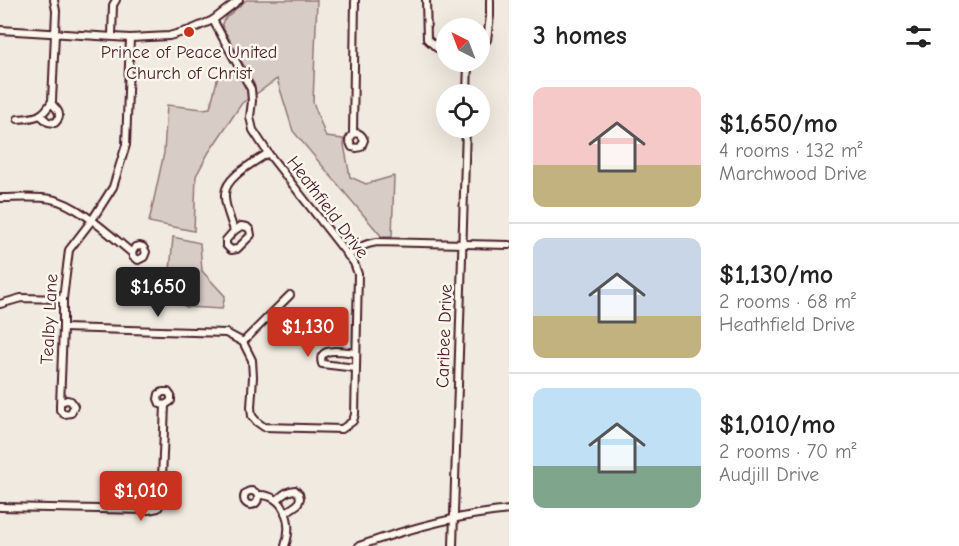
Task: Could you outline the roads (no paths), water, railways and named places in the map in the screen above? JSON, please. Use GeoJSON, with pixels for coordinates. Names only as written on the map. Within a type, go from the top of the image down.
{"type":"FeatureCollection","features":[{"type":"Feature","properties":{"kind":"street"},"geometry":{"type":"LineString","coordinates":[[18,118],[35,118],[47,110],[52,101],[56,11],[54,0]]}},
{"type":"Feature","properties":{"kind":"street"},"geometry":{"type":"LineString","coordinates":[[112,36],[113,5],[116,0]]}},
{"type":"Feature","properties":{"kind":"street"},"geometry":{"type":"LineString","coordinates":[[0,30],[130,38],[169,36],[213,20],[239,0]]}},
{"type":"Feature","properties":{"kind":"street"},"geometry":{"type":"LineString","coordinates":[[353,134],[356,0]]}},
{"type":"Feature","properties":{"kind":"street"},"geometry":{"type":"LineString","coordinates":[[426,0],[427,39],[436,47]]}},
{"type":"Feature","properties":{"kind":"street"},"geometry":{"type":"LineString","coordinates":[[490,0],[490,18]]}},
{"type":"Feature","properties":{"kind":"street","name":"Heathfield Drive"},"geometry":{"type":"LineString","coordinates":[[213,20],[251,89],[250,117],[253,130],[268,153],[354,263],[358,274],[353,421],[342,429],[264,427],[257,422],[252,416],[250,407],[252,360],[243,342]]}},
{"type":"Feature","properties":{"kind":"street","name":"Tealby Lane"},"geometry":{"type":"LineString","coordinates":[[61,402],[63,299],[69,250],[113,188],[126,145],[130,38]]}},
{"type":"Feature","properties":{"kind":"street"},"geometry":{"type":"LineString","coordinates":[[40,115],[48,122],[55,123],[60,114],[51,103]]}},
{"type":"Feature","properties":{"kind":"street","name":"Caribee Drive"},"geometry":{"type":"LineString","coordinates":[[453,546],[466,138]]}},
{"type":"Feature","properties":{"kind":"street"},"geometry":{"type":"LineString","coordinates":[[234,231],[225,200],[225,191],[229,182],[268,153]]}},
{"type":"Feature","properties":{"kind":"street"},"geometry":{"type":"LineString","coordinates":[[0,198],[52,199],[71,206],[132,253]]}},
{"type":"Feature","properties":{"kind":"street"},"geometry":{"type":"LineString","coordinates":[[348,256],[359,247],[376,242],[509,245]]}},
{"type":"Feature","properties":{"kind":"street"},"geometry":{"type":"LineString","coordinates":[[63,328],[226,333],[243,342],[290,295]]}},
{"type":"Feature","properties":{"kind":"street"},"geometry":{"type":"LineString","coordinates":[[0,304],[21,298],[63,299]]}},
{"type":"Feature","properties":{"kind":"street"},"geometry":{"type":"LineString","coordinates":[[356,353],[327,351],[320,359],[322,364],[327,366],[356,369]]}},
{"type":"Feature","properties":{"kind":"street"},"geometry":{"type":"LineString","coordinates":[[0,507],[148,510],[158,508],[161,503],[165,405]]}},
{"type":"Feature","properties":{"kind":"street"},"geometry":{"type":"LineString","coordinates":[[277,501],[286,492],[295,490],[299,494],[298,504],[285,513]]}},
{"type":"Feature","properties":{"kind":"street"},"geometry":{"type":"LineString","coordinates":[[258,495],[277,501],[285,513],[289,528],[285,546]]}},
{"type":"Feature","properties":{"kind":"street"},"geometry":{"type":"LineString","coordinates":[[359,546],[407,530],[453,519],[509,510]]}},
{"type":"Feature","properties":{"kind":"place","name":"Prince of Peace United Church of Christ"},"geometry":{"type":"Point","coordinates":[189,32]}}]}
